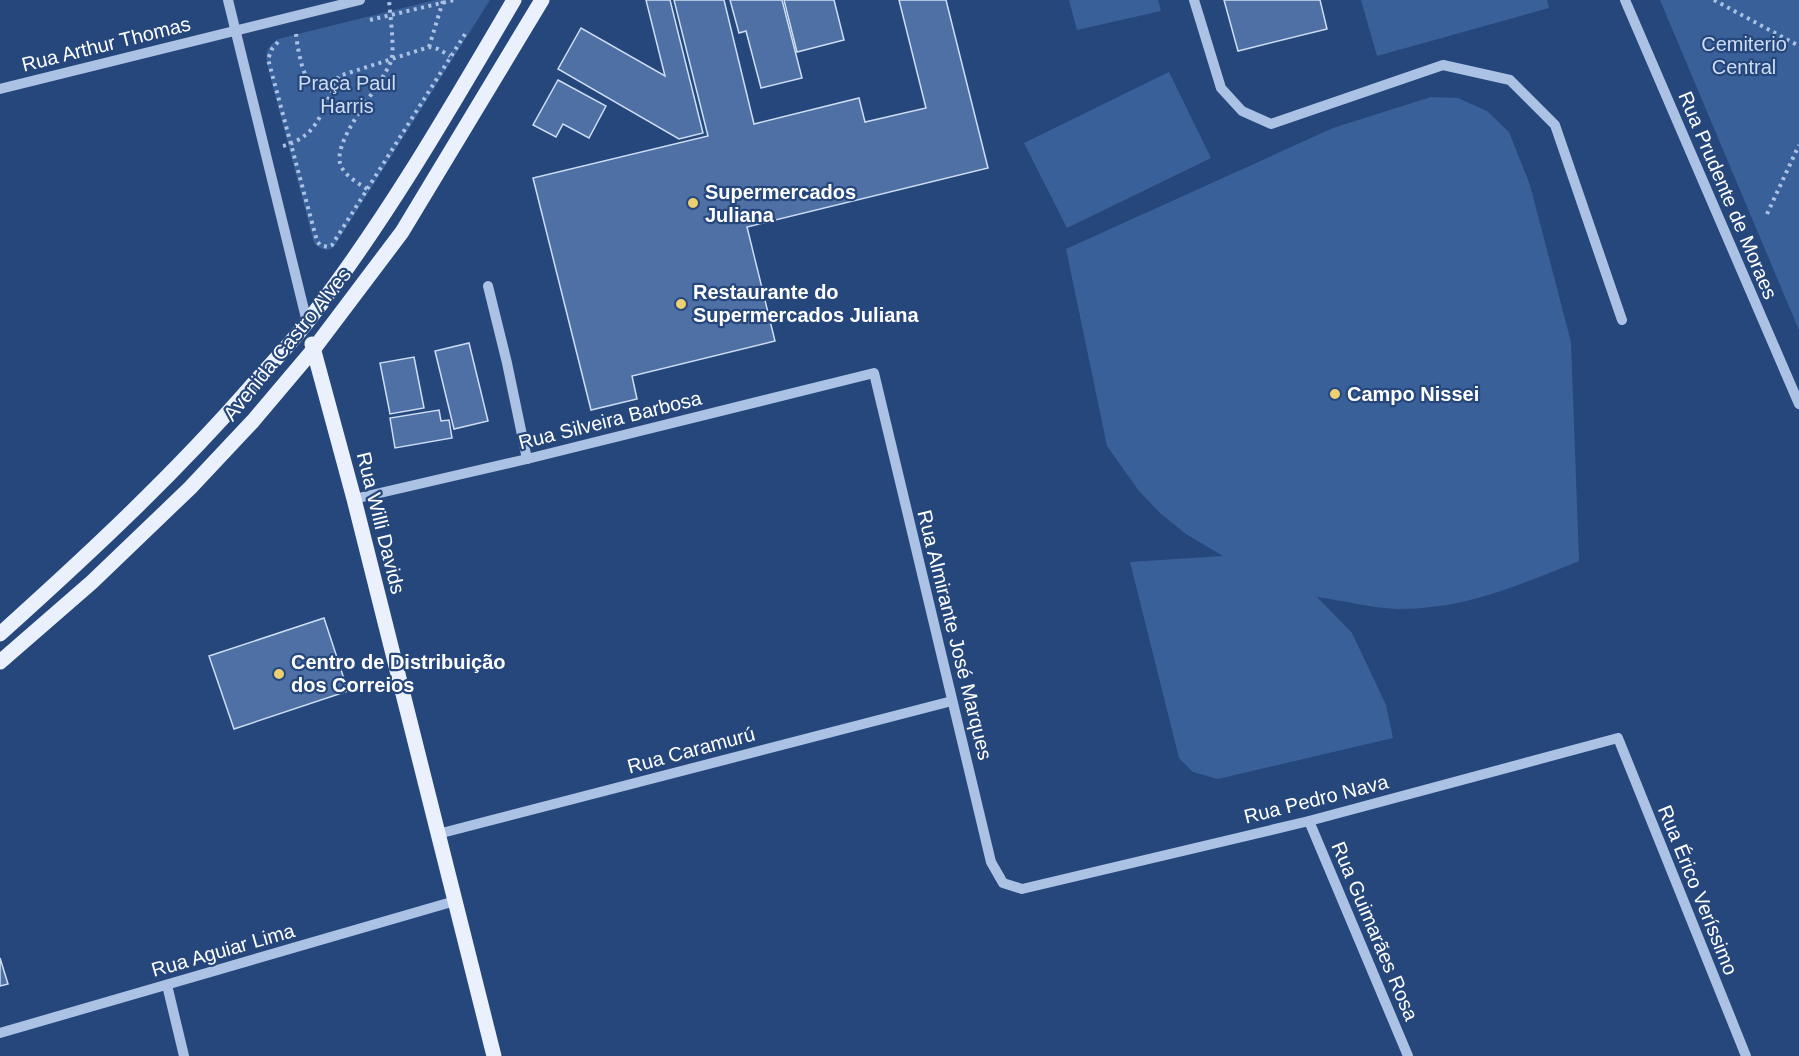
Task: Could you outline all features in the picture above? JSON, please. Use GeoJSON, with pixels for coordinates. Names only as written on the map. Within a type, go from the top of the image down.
{"type":"FeatureCollection","features":[{"type":"Feature","properties":{"kind":"main road","name":"Avenida Castro Alves"},"geometry":{"type":"LineString","coordinates":[[0,634],[167,478],[227,414],[307,322],[390,204],[514,0]]}},
{"type":"Feature","properties":{"kind":"main road","name":"Avenida Castro Alves"},"geometry":{"type":"LineString","coordinates":[[0,663],[92,582],[190,488],[253,421],[313,350],[402,232],[542,0]]}},
{"type":"Feature","properties":{"kind":"main road"},"geometry":{"type":"LineString","coordinates":[[433,135],[453,148]]}},
{"type":"Feature","properties":{"kind":"main road","name":"Rua Willi Davids"},"geometry":{"type":"LineString","coordinates":[[307,322],[354,499],[494,1056]]}},
{"type":"Feature","properties":{"kind":"street","name":"Rua Willi Davids"},"geometry":{"type":"LineString","coordinates":[[228,0],[307,322]]}},
{"type":"Feature","properties":{"kind":"street","name":"Rua Arthur Thomas"},"geometry":{"type":"LineString","coordinates":[[0,89],[360,0]]}},
{"type":"Feature","properties":{"kind":"street"},"geometry":{"type":"LineString","coordinates":[[1194,0],[1221,88],[1242,111],[1270,124],[1443,65],[1510,80],[1555,125],[1622,320]]}},
{"type":"Feature","properties":{"kind":"street","name":"Rua Prudente de Moraes"},"geometry":{"type":"LineString","coordinates":[[1625,0],[1799,404]]}},
{"type":"Feature","properties":{"kind":"street"},"geometry":{"type":"LineString","coordinates":[[488,286],[527,459]]}},
{"type":"Feature","properties":{"kind":"street","name":"Rua Silveira Barbosa"},"geometry":{"type":"LineString","coordinates":[[354,499],[527,459],[874,373]]}},
{"type":"Feature","properties":{"kind":"street","name":"Rua Almirante José Marques"},"geometry":{"type":"LineString","coordinates":[[874,373],[991,862],[1003,883],[1022,889]]}},
{"type":"Feature","properties":{"kind":"street","name":"Rua Caramurú"},"geometry":{"type":"LineString","coordinates":[[438,834],[952,701]]}},
{"type":"Feature","properties":{"kind":"street","name":"Rua Pedro Nava"},"geometry":{"type":"LineString","coordinates":[[1022,889],[1309,821],[1618,738]]}},
{"type":"Feature","properties":{"kind":"street","name":"Rua Érico Veríssimo"},"geometry":{"type":"LineString","coordinates":[[1618,738],[1746,1056]]}},
{"type":"Feature","properties":{"kind":"street","name":"Rua Guimarães Rosa"},"geometry":{"type":"LineString","coordinates":[[1309,821],[1408,1056]]}},
{"type":"Feature","properties":{"kind":"street","name":"Rua Aguiar Lima"},"geometry":{"type":"LineString","coordinates":[[0,1033],[455,901]]}},
{"type":"Feature","properties":{"kind":"street"},"geometry":{"type":"LineString","coordinates":[[167,985],[184,1056]]}},
{"type":"Feature","properties":{"kind":"path"},"geometry":{"type":"LineString","coordinates":[[390,0],[392,59],[343,141],[339,153],[341,167],[347,174],[390,204]]}},
{"type":"Feature","properties":{"kind":"path"},"geometry":{"type":"LineString","coordinates":[[369,20],[454,0]]}},
{"type":"Feature","properties":{"kind":"path"},"geometry":{"type":"LineString","coordinates":[[1714,0],[1799,46]]}},
{"type":"Feature","properties":{"kind":"path"},"geometry":{"type":"LineString","coordinates":[[429,47],[443,1]]}},
{"type":"Feature","properties":{"kind":"path"},"geometry":{"type":"LineString","coordinates":[[293,16],[306,77],[319,84],[335,84]]}},
{"type":"Feature","properties":{"kind":"path"},"geometry":{"type":"LineString","coordinates":[[306,35],[279,42],[272,49],[268,58],[317,241],[320,245],[328,247],[332,245],[468,29]]}},
{"type":"Feature","properties":{"kind":"path"},"geometry":{"type":"LineString","coordinates":[[265,150],[300,140],[318,120],[339,76],[429,47],[438,49],[472,71]]}},
{"type":"Feature","properties":{"kind":"path"},"geometry":{"type":"LineString","coordinates":[[1767,214],[1799,144]]}},
{"type":"Feature","properties":{"kind":"green space","name":"Praça Paul Harris"},"geometry":{"type":"Polygon","coordinates":[[[435,0],[490,0],[334,247],[326,250],[321,248],[314,243],[267,64],[268,49],[278,39],[435,0]]]}},
{"type":"Feature","properties":{"kind":"green space"},"geometry":{"type":"Polygon","coordinates":[[[1069,0],[1158,0],[1161,11],[1077,30],[1069,0]]]}},
{"type":"Feature","properties":{"kind":"green space"},"geometry":{"type":"Polygon","coordinates":[[[1361,0],[1547,0],[1549,8],[1377,56],[1361,0]]]}},
{"type":"Feature","properties":{"kind":"green space","name":"Cemiterio Central"},"geometry":{"type":"Polygon","coordinates":[[[1660,0],[1799,0],[1799,330],[1660,0]]]}},
{"type":"Feature","properties":{"kind":"green space"},"geometry":{"type":"Polygon","coordinates":[[[1169,72],[1211,158],[1067,228],[1024,143],[1169,72]]]}},
{"type":"Feature","properties":{"kind":"green space","name":"Campo Nissei"},"geometry":{"type":"Polygon","coordinates":[[[1431,97],[1458,98],[1487,111],[1509,132],[1530,185],[1571,342],[1579,561],[1492,594],[1447,605],[1390,609],[1317,597],[1352,633],[1386,705],[1393,738],[1218,779],[1193,772],[1179,758],[1130,562],[1223,556],[1186,534],[1161,514],[1139,491],[1107,446],[1066,249],[1333,128],[1431,97]]]}},
{"type":"Feature","properties":{"kind":"building"},"geometry":{"type":"Polygon","coordinates":[[[646,0],[670,0],[703,133],[679,139],[558,69],[581,28],[665,76],[646,0]]]}},
{"type":"Feature","properties":{"kind":"building","name":"Supermercados Juliana"},"geometry":{"type":"Polygon","coordinates":[[[674,0],[724,0],[754,124],[859,98],[865,122],[926,108],[899,0],[946,0],[988,168],[747,227],[775,341],[632,376],[637,399],[591,410],[533,178],[708,136],[674,0]]]}},
{"type":"Feature","properties":{"kind":"building"},"geometry":{"type":"Polygon","coordinates":[[[730,0],[782,0],[802,78],[761,88],[746,31],[739,33],[730,0]]]}},
{"type":"Feature","properties":{"kind":"building"},"geometry":{"type":"Polygon","coordinates":[[[784,0],[834,0],[844,40],[797,52],[784,0]]]}},
{"type":"Feature","properties":{"kind":"building"},"geometry":{"type":"Polygon","coordinates":[[[1224,0],[1320,0],[1327,29],[1238,51],[1224,0]]]}},
{"type":"Feature","properties":{"kind":"building"},"geometry":{"type":"Polygon","coordinates":[[[558,80],[606,106],[589,138],[563,124],[556,137],[533,125],[558,80]]]}},
{"type":"Feature","properties":{"kind":"building"},"geometry":{"type":"Polygon","coordinates":[[[469,343],[488,421],[454,429],[435,351],[469,343]]]}},
{"type":"Feature","properties":{"kind":"building"},"geometry":{"type":"Polygon","coordinates":[[[414,357],[424,408],[390,414],[380,363],[414,357]]]}},
{"type":"Feature","properties":{"kind":"building"},"geometry":{"type":"Polygon","coordinates":[[[439,410],[441,421],[449,420],[452,438],[395,448],[390,418],[439,410]]]}},
{"type":"Feature","properties":{"kind":"building","name":"Centro de Distribuição dos Correios"},"geometry":{"type":"Polygon","coordinates":[[[324,618],[348,691],[234,729],[209,656],[324,618]]]}},
{"type":"Feature","properties":{"kind":"building"},"geometry":{"type":"Polygon","coordinates":[[[0,958],[8,984],[0,986],[0,958]]]}},
{"type":"Feature","properties":{"kind":"place","name":"Supermercados Juliana"},"geometry":{"type":"Point","coordinates":[693,203]}},
{"type":"Feature","properties":{"kind":"place","name":"Restaurante do Supermercados Juliana"},"geometry":{"type":"Point","coordinates":[681,304]}},
{"type":"Feature","properties":{"kind":"place","name":"Campo Nissei"},"geometry":{"type":"Point","coordinates":[1335,394]}},
{"type":"Feature","properties":{"kind":"place","name":"Centro de Distribuição dos Correios"},"geometry":{"type":"Point","coordinates":[279,674]}}]}
